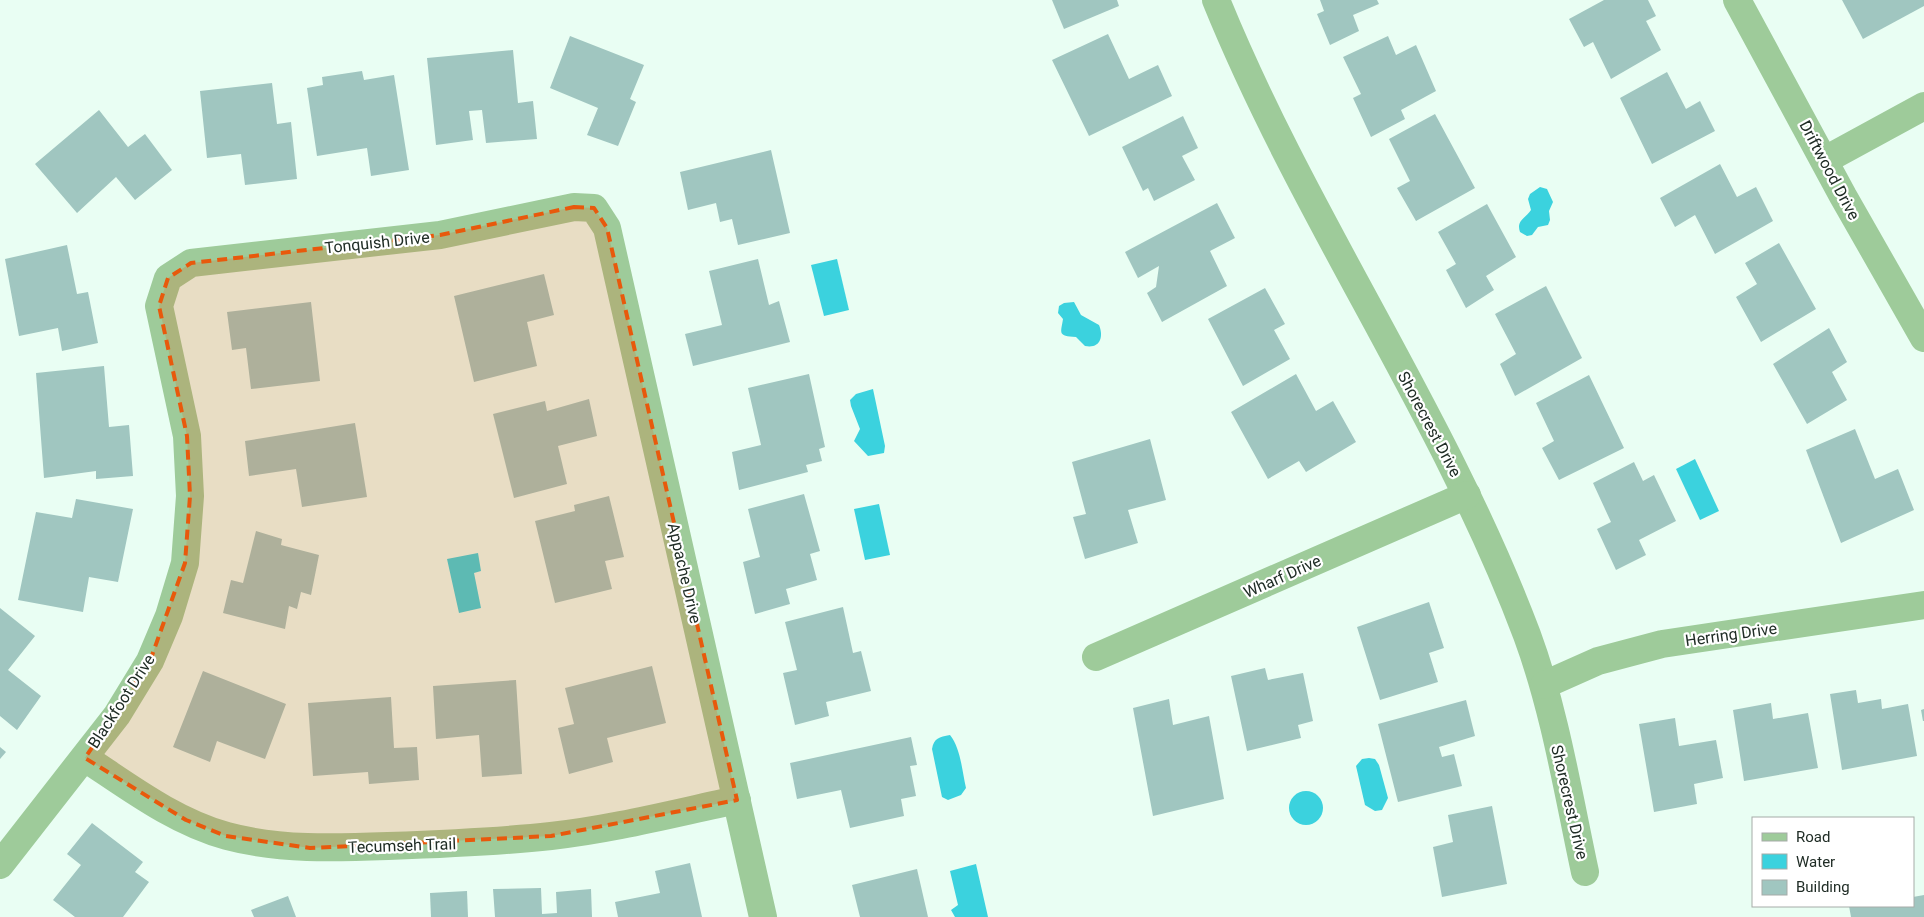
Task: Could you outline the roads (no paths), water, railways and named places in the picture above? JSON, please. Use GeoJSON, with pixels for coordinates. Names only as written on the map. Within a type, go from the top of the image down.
{"type":"FeatureCollection","features":[{"type":"Feature","properties":{"kind":"street","name":"Shorecrest Drive"},"geometry":{"type":"LineString","coordinates":[[1216,0],[1241,63],[1310,201],[1467,495],[1527,636],[1544,685],[1585,872]]}},
{"type":"Feature","properties":{"kind":"street","name":"Driftwood Drive"},"geometry":{"type":"LineString","coordinates":[[1737,0],[1924,338]]}},
{"type":"Feature","properties":{"kind":"street"},"geometry":{"type":"LineString","coordinates":[[1825,160],[1924,106]]}},
{"type":"Feature","properties":{"kind":"street","name":"Tonquish Drive"},"geometry":{"type":"LineString","coordinates":[[160,306],[168,278],[191,263],[440,235],[574,207],[594,208],[607,228]]}},
{"type":"Feature","properties":{"kind":"street","name":"Appache Drive"},"geometry":{"type":"LineString","coordinates":[[607,228],[763,917]]}},
{"type":"Feature","properties":{"kind":"street","name":"Blackfoot Drive"},"geometry":{"type":"LineString","coordinates":[[0,865],[116,715],[150,661],[169,616],[185,563],[190,496],[187,436],[160,306]]}},
{"type":"Feature","properties":{"kind":"street","name":"Wharf Drive"},"geometry":{"type":"LineString","coordinates":[[1096,658],[1467,495]]}},
{"type":"Feature","properties":{"kind":"street","name":"Herring Drive"},"geometry":{"type":"LineString","coordinates":[[1544,685],[1598,661],[1662,644],[1924,605]]}},
{"type":"Feature","properties":{"kind":"street","name":"Tecumseh Trail"},"geometry":{"type":"LineString","coordinates":[[84,758],[186,820],[226,836],[267,844],[310,848],[452,843],[551,836],[615,827],[737,800]]}},
{"type":"Feature","properties":{"kind":"water"},"geometry":{"type":"Polygon","coordinates":[[[1540,187],[1547,189],[1553,202],[1549,211],[1550,220],[1548,225],[1538,227],[1532,235],[1527,236],[1520,232],[1519,225],[1531,210],[1528,199],[1530,194],[1540,187]]]}},
{"type":"Feature","properties":{"kind":"water"},"geometry":{"type":"Polygon","coordinates":[[[837,259],[849,310],[824,316],[811,265],[837,259]]]}},
{"type":"Feature","properties":{"kind":"water"},"geometry":{"type":"Polygon","coordinates":[[[1074,302],[1081,315],[1099,325],[1101,338],[1094,346],[1085,346],[1076,337],[1066,336],[1062,333],[1063,319],[1058,313],[1059,306],[1064,303],[1074,302]]]}},
{"type":"Feature","properties":{"kind":"water"},"geometry":{"type":"Polygon","coordinates":[[[873,389],[885,446],[884,453],[868,456],[854,441],[860,429],[850,400],[856,394],[873,389]]]}},
{"type":"Feature","properties":{"kind":"water"},"geometry":{"type":"Polygon","coordinates":[[[1695,459],[1719,511],[1700,520],[1676,469],[1695,459]]]}},
{"type":"Feature","properties":{"kind":"water"},"geometry":{"type":"Polygon","coordinates":[[[879,504],[890,555],[865,560],[854,509],[879,504]]]}},
{"type":"Feature","properties":{"kind":"water"},"geometry":{"type":"Polygon","coordinates":[[[478,553],[481,571],[474,573],[481,608],[459,613],[447,559],[478,553]]]}},
{"type":"Feature","properties":{"kind":"water"},"geometry":{"type":"Polygon","coordinates":[[[950,735],[959,753],[966,788],[961,795],[948,800],[942,797],[932,749],[934,742],[943,736],[950,735]]]}},
{"type":"Feature","properties":{"kind":"water"},"geometry":{"type":"Polygon","coordinates":[[[1362,759],[1375,759],[1379,765],[1388,798],[1382,810],[1375,811],[1365,805],[1356,766],[1362,759]]]}},
{"type":"Feature","properties":{"kind":"water"},"geometry":{"type":"Polygon","coordinates":[[[1306,791],[1313,792],[1318,796],[1322,801],[1322,815],[1318,820],[1313,824],[1306,825],[1299,824],[1294,820],[1290,815],[1289,808],[1290,801],[1294,796],[1299,792],[1306,791]]]}},
{"type":"Feature","properties":{"kind":"water"},"geometry":{"type":"Polygon","coordinates":[[[976,864],[988,917],[955,917],[951,910],[958,905],[950,871],[976,864]]]}}]}
